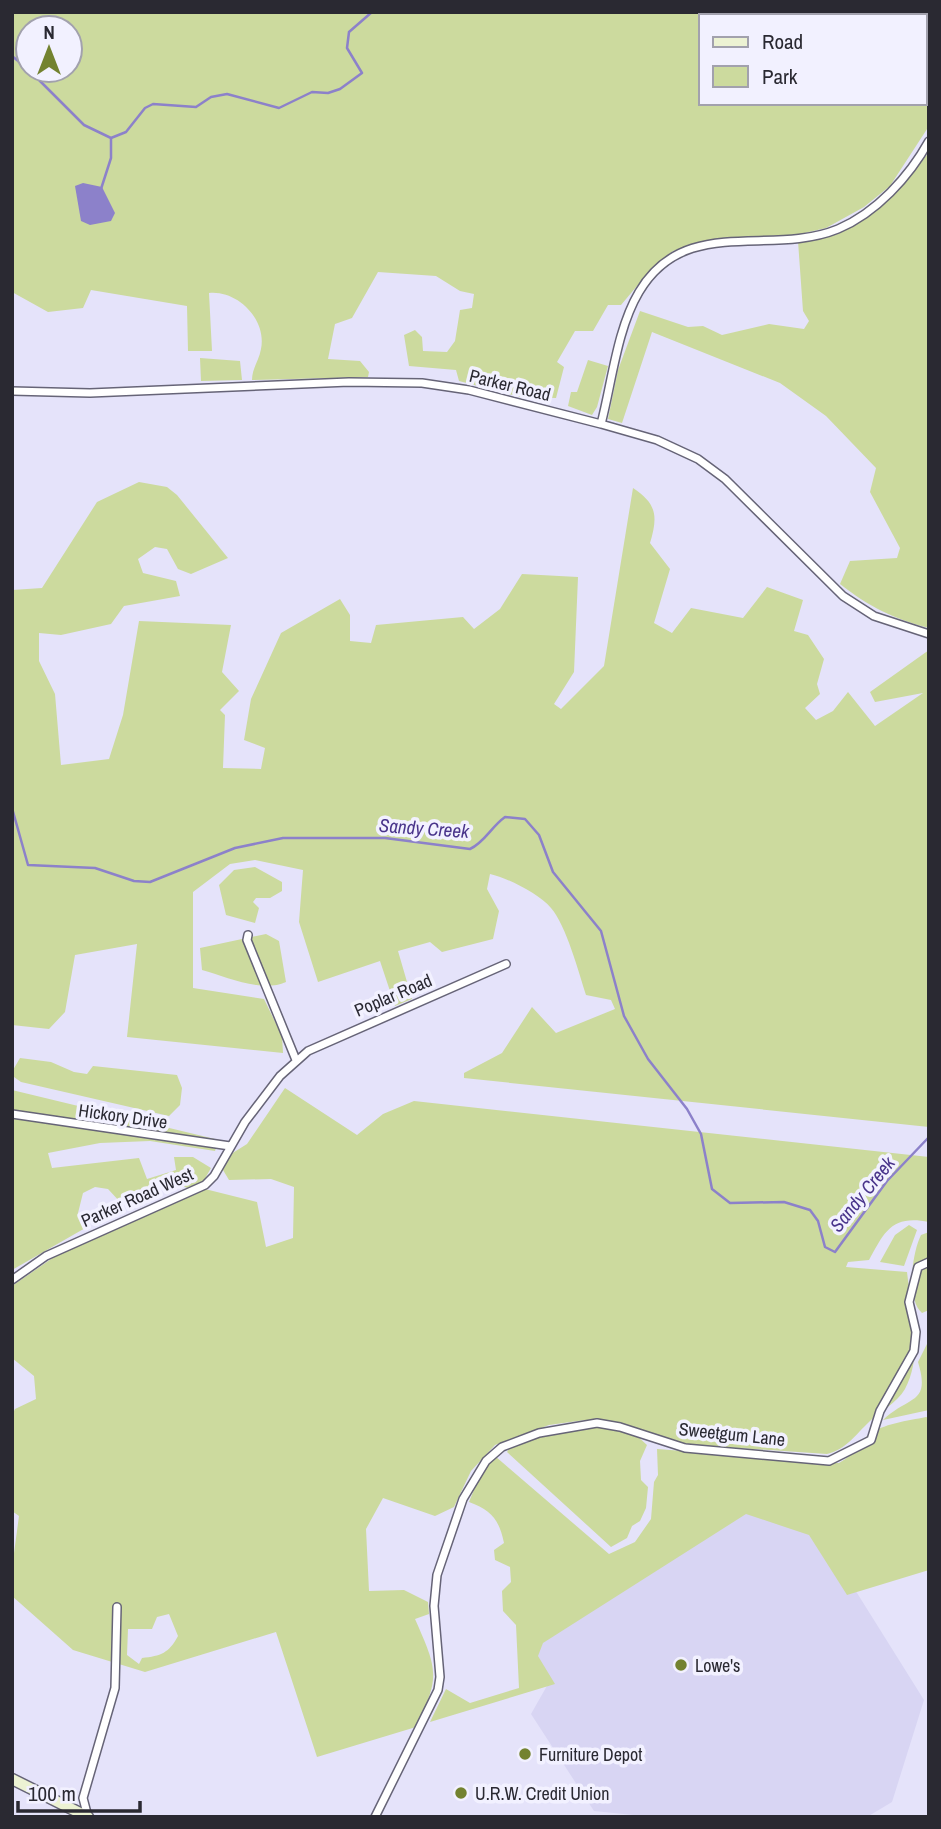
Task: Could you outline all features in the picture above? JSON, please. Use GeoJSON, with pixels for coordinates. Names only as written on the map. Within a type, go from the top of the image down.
{"type":"FeatureCollection","features":[{"type":"Feature","properties":{"kind":"main road"},"geometry":{"type":"LineString","coordinates":[[12,1779],[88,1817]]}},
{"type":"Feature","properties":{"kind":"street"},"geometry":{"type":"LineString","coordinates":[[601,424],[634,302],[652,275],[667,261],[692,247],[718,242],[804,237],[839,228],[884,197],[904,178],[929,141]]}},
{"type":"Feature","properties":{"kind":"street","name":"Parker Road"},"geometry":{"type":"LineString","coordinates":[[12,391],[90,393],[349,382],[422,383],[469,390],[601,424],[657,440],[698,459],[725,479],[843,596],[874,616],[929,634]]}},
{"type":"Feature","properties":{"kind":"street"},"geometry":{"type":"LineString","coordinates":[[248,934],[247,940],[296,1060]]}},
{"type":"Feature","properties":{"kind":"street","name":"Poplar Road"},"geometry":{"type":"LineString","coordinates":[[296,1060],[336,1037],[506,964]]}},
{"type":"Feature","properties":{"kind":"street","name":"Parker Road West"},"geometry":{"type":"LineString","coordinates":[[12,1280],[46,1256],[131,1216],[202,1187],[214,1176],[244,1122],[296,1060]]}},
{"type":"Feature","properties":{"kind":"street","name":"Hickory Drive"},"geometry":{"type":"LineString","coordinates":[[12,1114],[230,1146]]}},
{"type":"Feature","properties":{"kind":"street","name":"Sweetgum Lane"},"geometry":{"type":"LineString","coordinates":[[375,1817],[438,1690],[440,1677],[434,1606],[442,1558],[463,1499],[493,1453],[509,1443],[539,1433],[597,1423],[620,1427],[685,1448],[836,1459],[871,1440],[880,1411],[911,1361],[916,1338],[909,1302],[918,1267],[929,1262]]}},
{"type":"Feature","properties":{"kind":"street"},"geometry":{"type":"LineString","coordinates":[[88,1817],[83,1798],[116,1679],[117,1608]]}},
{"type":"Feature","properties":{"kind":"shaded area"},"geometry":{"type":"Polygon","coordinates":[[[83,183],[102,187],[115,213],[111,221],[90,225],[81,221],[75,186],[83,183]]]}},
{"type":"Feature","properties":{"kind":"shaded area"},"geometry":{"type":"Polygon","coordinates":[[[748,1504],[812,1521],[924,1700],[892,1802],[867,1817],[653,1817],[594,1811],[531,1714],[548,1684],[527,1646],[748,1504]]]}},
{"type":"Feature","properties":{"kind":"green space"},"geometry":{"type":"Polygon","coordinates":[[[12,12],[929,12],[929,126],[890,186],[864,207],[826,228],[796,235],[719,238],[673,251],[653,267],[621,305],[608,305],[593,331],[575,331],[557,362],[564,367],[556,398],[520,397],[459,381],[456,370],[409,366],[404,335],[415,330],[422,337],[423,351],[447,352],[455,341],[460,310],[472,308],[474,294],[460,291],[436,276],[378,272],[352,318],[335,324],[328,359],[360,361],[369,372],[368,377],[252,380],[261,349],[259,327],[255,317],[239,301],[220,293],[209,293],[212,351],[188,351],[187,306],[91,290],[83,308],[48,312],[12,292],[12,12]]]}},
{"type":"Feature","properties":{"kind":"green space"},"geometry":{"type":"Polygon","coordinates":[[[929,152],[929,628],[882,611],[840,584],[850,561],[897,558],[900,548],[870,492],[876,468],[826,416],[780,383],[652,332],[622,423],[608,419],[618,370],[640,311],[688,327],[703,326],[722,335],[769,324],[804,329],[809,321],[803,311],[798,241],[840,230],[873,212],[902,186],[929,152]]]}},
{"type":"Feature","properties":{"kind":"green space"},"geometry":{"type":"Polygon","coordinates":[[[200,358],[240,361],[242,380],[201,381],[200,358]]]}},
{"type":"Feature","properties":{"kind":"green space"},"geometry":{"type":"Polygon","coordinates":[[[588,360],[608,366],[597,407],[592,415],[568,406],[571,392],[577,392],[588,360]]]}},
{"type":"Feature","properties":{"kind":"green space"},"geometry":{"type":"Polygon","coordinates":[[[139,482],[167,487],[177,495],[228,558],[191,574],[178,569],[167,549],[155,547],[138,559],[143,573],[176,581],[180,596],[124,606],[111,624],[61,635],[39,633],[39,661],[55,694],[61,765],[109,759],[123,715],[139,621],[231,625],[222,672],[239,691],[220,710],[225,715],[223,768],[261,769],[265,748],[244,740],[251,699],[281,633],[340,599],[350,615],[350,641],[371,643],[376,625],[463,617],[474,629],[500,609],[522,574],[578,577],[574,672],[554,704],[561,709],[604,666],[633,488],[647,500],[654,511],[650,543],[670,569],[654,623],[672,633],[691,608],[743,618],[767,587],[803,600],[794,631],[808,635],[824,659],[817,684],[820,694],[805,708],[816,720],[833,711],[848,692],[875,726],[923,693],[875,702],[870,692],[929,650],[929,1127],[464,1078],[464,1073],[502,1053],[532,1007],[556,1033],[615,1009],[611,1000],[586,995],[567,937],[551,908],[523,887],[490,874],[487,889],[499,911],[493,939],[442,952],[430,942],[398,951],[412,999],[395,1006],[380,961],[318,982],[299,922],[303,870],[255,860],[230,864],[193,892],[193,988],[264,999],[282,1036],[283,1053],[127,1037],[137,944],[75,955],[65,1012],[49,1029],[12,1025],[12,590],[42,588],[97,502],[139,482]]]}},
{"type":"Feature","properties":{"kind":"green space"},"geometry":{"type":"Polygon","coordinates":[[[255,867],[282,882],[282,891],[270,898],[256,898],[253,902],[259,908],[255,923],[226,915],[219,885],[234,870],[255,867]]]}},
{"type":"Feature","properties":{"kind":"green space"},"geometry":{"type":"Polygon","coordinates":[[[266,934],[279,941],[286,982],[277,985],[255,985],[202,970],[200,948],[266,934]]]}},
{"type":"Feature","properties":{"kind":"green space"},"geometry":{"type":"Polygon","coordinates":[[[20,1058],[51,1062],[74,1072],[87,1074],[93,1066],[177,1075],[182,1088],[180,1105],[169,1116],[21,1082],[14,1077],[13,1070],[20,1058]]]}},
{"type":"Feature","properties":{"kind":"green space"},"geometry":{"type":"Polygon","coordinates":[[[285,1088],[357,1135],[383,1114],[414,1101],[929,1157],[929,1222],[916,1220],[898,1223],[885,1233],[869,1260],[848,1262],[846,1267],[907,1272],[915,1331],[911,1375],[898,1399],[845,1445],[827,1454],[680,1444],[617,1423],[585,1420],[549,1425],[495,1445],[471,1471],[454,1507],[435,1516],[383,1498],[366,1529],[369,1591],[404,1590],[428,1602],[429,1614],[415,1619],[432,1662],[429,1696],[416,1727],[317,1757],[276,1632],[145,1672],[73,1650],[12,1596],[12,1568],[19,1516],[12,1511],[12,1415],[15,1409],[36,1399],[34,1376],[12,1358],[12,1286],[54,1257],[139,1216],[205,1189],[257,1202],[266,1247],[293,1238],[294,1187],[271,1179],[229,1180],[223,1170],[231,1154],[247,1144],[285,1088]],[[169,1614],[157,1617],[152,1629],[128,1629],[127,1655],[139,1664],[142,1658],[159,1655],[168,1650],[178,1636],[169,1614]]]}},
{"type":"Feature","properties":{"kind":"green space"},"geometry":{"type":"Polygon","coordinates":[[[12,1090],[219,1140],[215,1151],[150,1141],[100,1143],[48,1153],[52,1168],[139,1158],[147,1179],[176,1170],[174,1157],[193,1157],[211,1168],[203,1182],[187,1188],[175,1182],[121,1203],[108,1189],[95,1187],[83,1193],[78,1213],[87,1221],[87,1227],[12,1270],[12,1090]]]}},
{"type":"Feature","properties":{"kind":"green space"},"geometry":{"type":"Polygon","coordinates":[[[909,1225],[917,1230],[904,1266],[880,1262],[895,1235],[909,1225]]]}},
{"type":"Feature","properties":{"kind":"green space"},"geometry":{"type":"Polygon","coordinates":[[[929,1232],[929,1310],[922,1313],[914,1297],[912,1275],[921,1235],[929,1232]]]}},
{"type":"Feature","properties":{"kind":"green space"},"geometry":{"type":"Polygon","coordinates":[[[929,1340],[929,1410],[883,1420],[919,1393],[922,1386],[918,1362],[929,1340]]]}},
{"type":"Feature","properties":{"kind":"green space"},"geometry":{"type":"Polygon","coordinates":[[[929,1418],[929,1570],[847,1595],[809,1535],[746,1514],[543,1643],[538,1656],[555,1684],[430,1722],[446,1689],[470,1703],[519,1688],[516,1625],[503,1611],[502,1591],[511,1582],[510,1567],[495,1560],[494,1550],[504,1543],[502,1535],[493,1516],[469,1502],[480,1475],[495,1456],[609,1554],[635,1542],[651,1519],[654,1482],[658,1475],[657,1449],[839,1463],[867,1436],[880,1428],[929,1418]]]}},
{"type":"Feature","properties":{"kind":"green space"},"geometry":{"type":"Polygon","coordinates":[[[602,1426],[636,1435],[647,1445],[640,1461],[641,1480],[648,1487],[646,1508],[640,1521],[632,1526],[627,1538],[611,1547],[507,1452],[510,1447],[548,1434],[602,1426]]]}},
{"type":"Feature","properties":{"kind":"waterway","name":"Sandy Creek"},"geometry":{"type":"LineString","coordinates":[[43,84],[84,125],[111,138],[126,132],[145,108],[153,104],[196,107],[211,97],[227,94],[279,108],[312,92],[328,93],[340,89],[362,73],[347,48],[349,32],[372,12]]}},
{"type":"Feature","properties":{"kind":"waterway"},"geometry":{"type":"LineString","coordinates":[[101,189],[111,158],[111,138]]}},
{"type":"Feature","properties":{"kind":"waterway","name":"Sandy Creek"},"geometry":{"type":"LineString","coordinates":[[12,808],[28,865],[95,868],[134,881],[150,882],[235,848],[283,838],[385,838],[470,849],[505,817],[525,819],[539,835],[553,872],[601,931],[624,1016],[648,1059],[687,1109],[701,1134],[712,1189],[730,1203],[784,1202],[810,1210],[818,1221],[825,1247],[835,1252],[887,1181],[929,1137]]}},
{"type":"Feature","properties":{"kind":"place","name":"Lowe's"},"geometry":{"type":"Point","coordinates":[681,1665]}},
{"type":"Feature","properties":{"kind":"place","name":"Furniture Depot"},"geometry":{"type":"Point","coordinates":[525,1754]}},
{"type":"Feature","properties":{"kind":"place","name":"U.R.W. Credit Union"},"geometry":{"type":"Point","coordinates":[461,1793]}}]}
